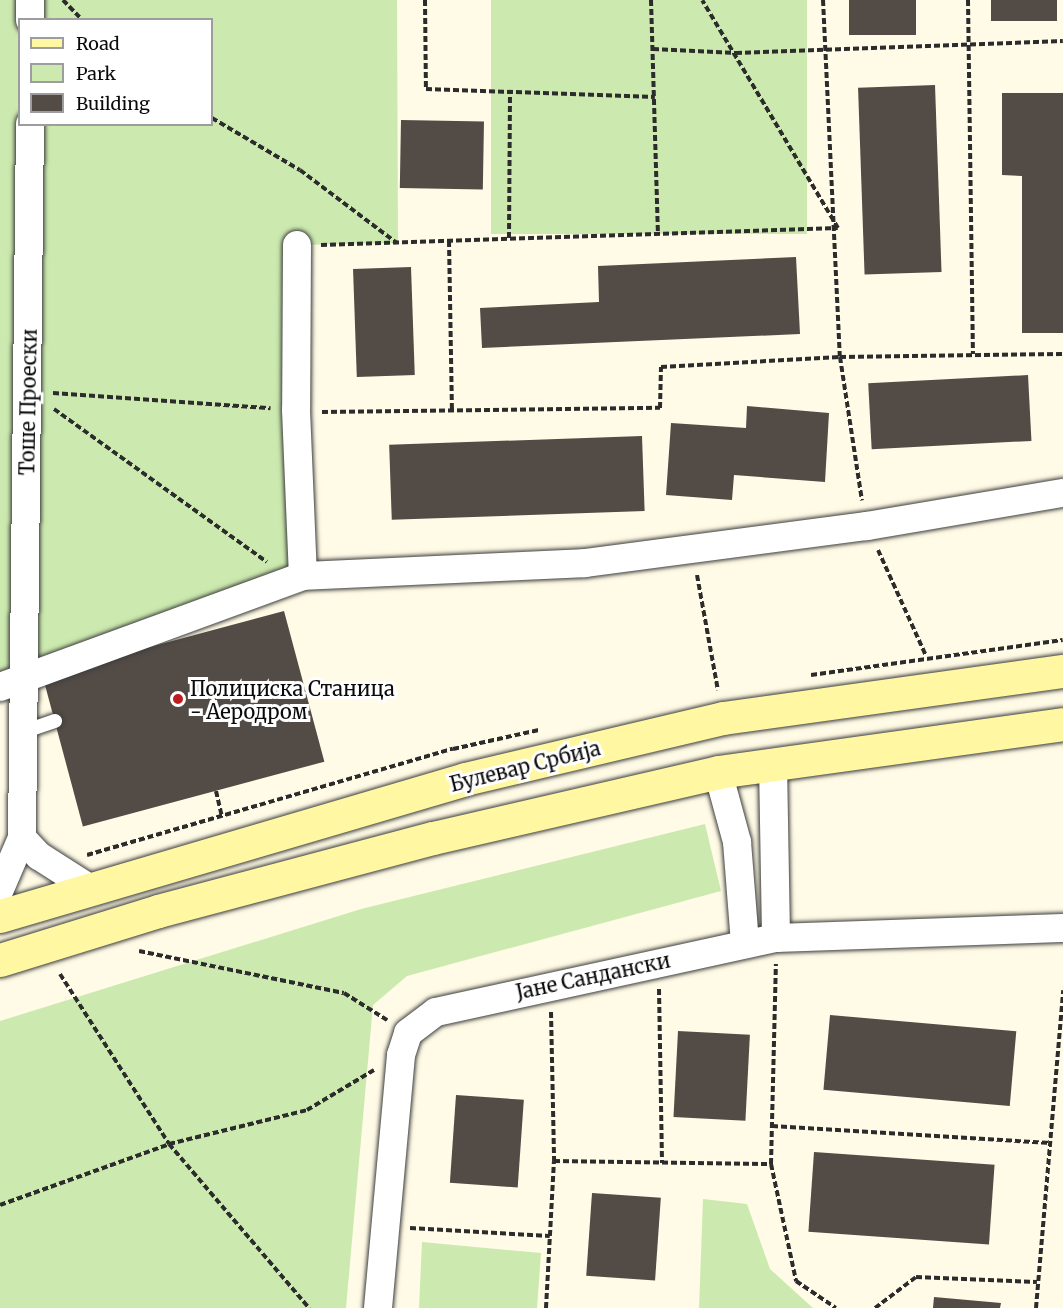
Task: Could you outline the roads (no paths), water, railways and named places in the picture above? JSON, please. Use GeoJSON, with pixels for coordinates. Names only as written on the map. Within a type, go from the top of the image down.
{"type":"FeatureCollection","features":[{"type":"Feature","properties":{"kind":"street"},"geometry":{"type":"LineString","coordinates":[[30,0],[30,18]]}},
{"type":"Feature","properties":{"kind":"street","name":"Тоше Проески"},"geometry":{"type":"LineString","coordinates":[[22,838],[23,732],[12,684],[28,391],[30,126]]}},
{"type":"Feature","properties":{"kind":"street"},"geometry":{"type":"LineString","coordinates":[[297,245],[298,578]]}},
{"type":"Feature","properties":{"kind":"street"},"geometry":{"type":"LineString","coordinates":[[12,684],[298,578],[585,563],[693,551],[867,526],[1063,493]]}},
{"type":"Feature","properties":{"kind":"street","name":"Булевар Србија"},"geometry":{"type":"LineString","coordinates":[[0,916],[89,888],[465,780],[723,718],[1063,671]]}},
{"type":"Feature","properties":{"kind":"street"},"geometry":{"type":"LineString","coordinates":[[0,960],[158,911],[422,841],[718,772],[1063,724]]}},
{"type":"Feature","properties":{"kind":"street"},"geometry":{"type":"LineString","coordinates":[[774,764],[776,938]]}},
{"type":"Feature","properties":{"kind":"street"},"geometry":{"type":"LineString","coordinates":[[718,772],[737,842],[745,943]]}},
{"type":"Feature","properties":{"kind":"street"},"geometry":{"type":"LineString","coordinates":[[0,889],[22,838],[39,856],[89,888]]}},
{"type":"Feature","properties":{"kind":"street","name":"Јане Сандански"},"geometry":{"type":"LineString","coordinates":[[378,1308],[384,1226],[405,1044],[446,1007],[776,938],[1063,928]]}},
{"type":"Feature","properties":{"kind":"lane"},"geometry":{"type":"LineString","coordinates":[[23,732],[55,721]]}},
{"type":"Feature","properties":{"kind":"place","name":"Полициска Станица - Аеродром"},"geometry":{"type":"Point","coordinates":[178,699]}}]}
